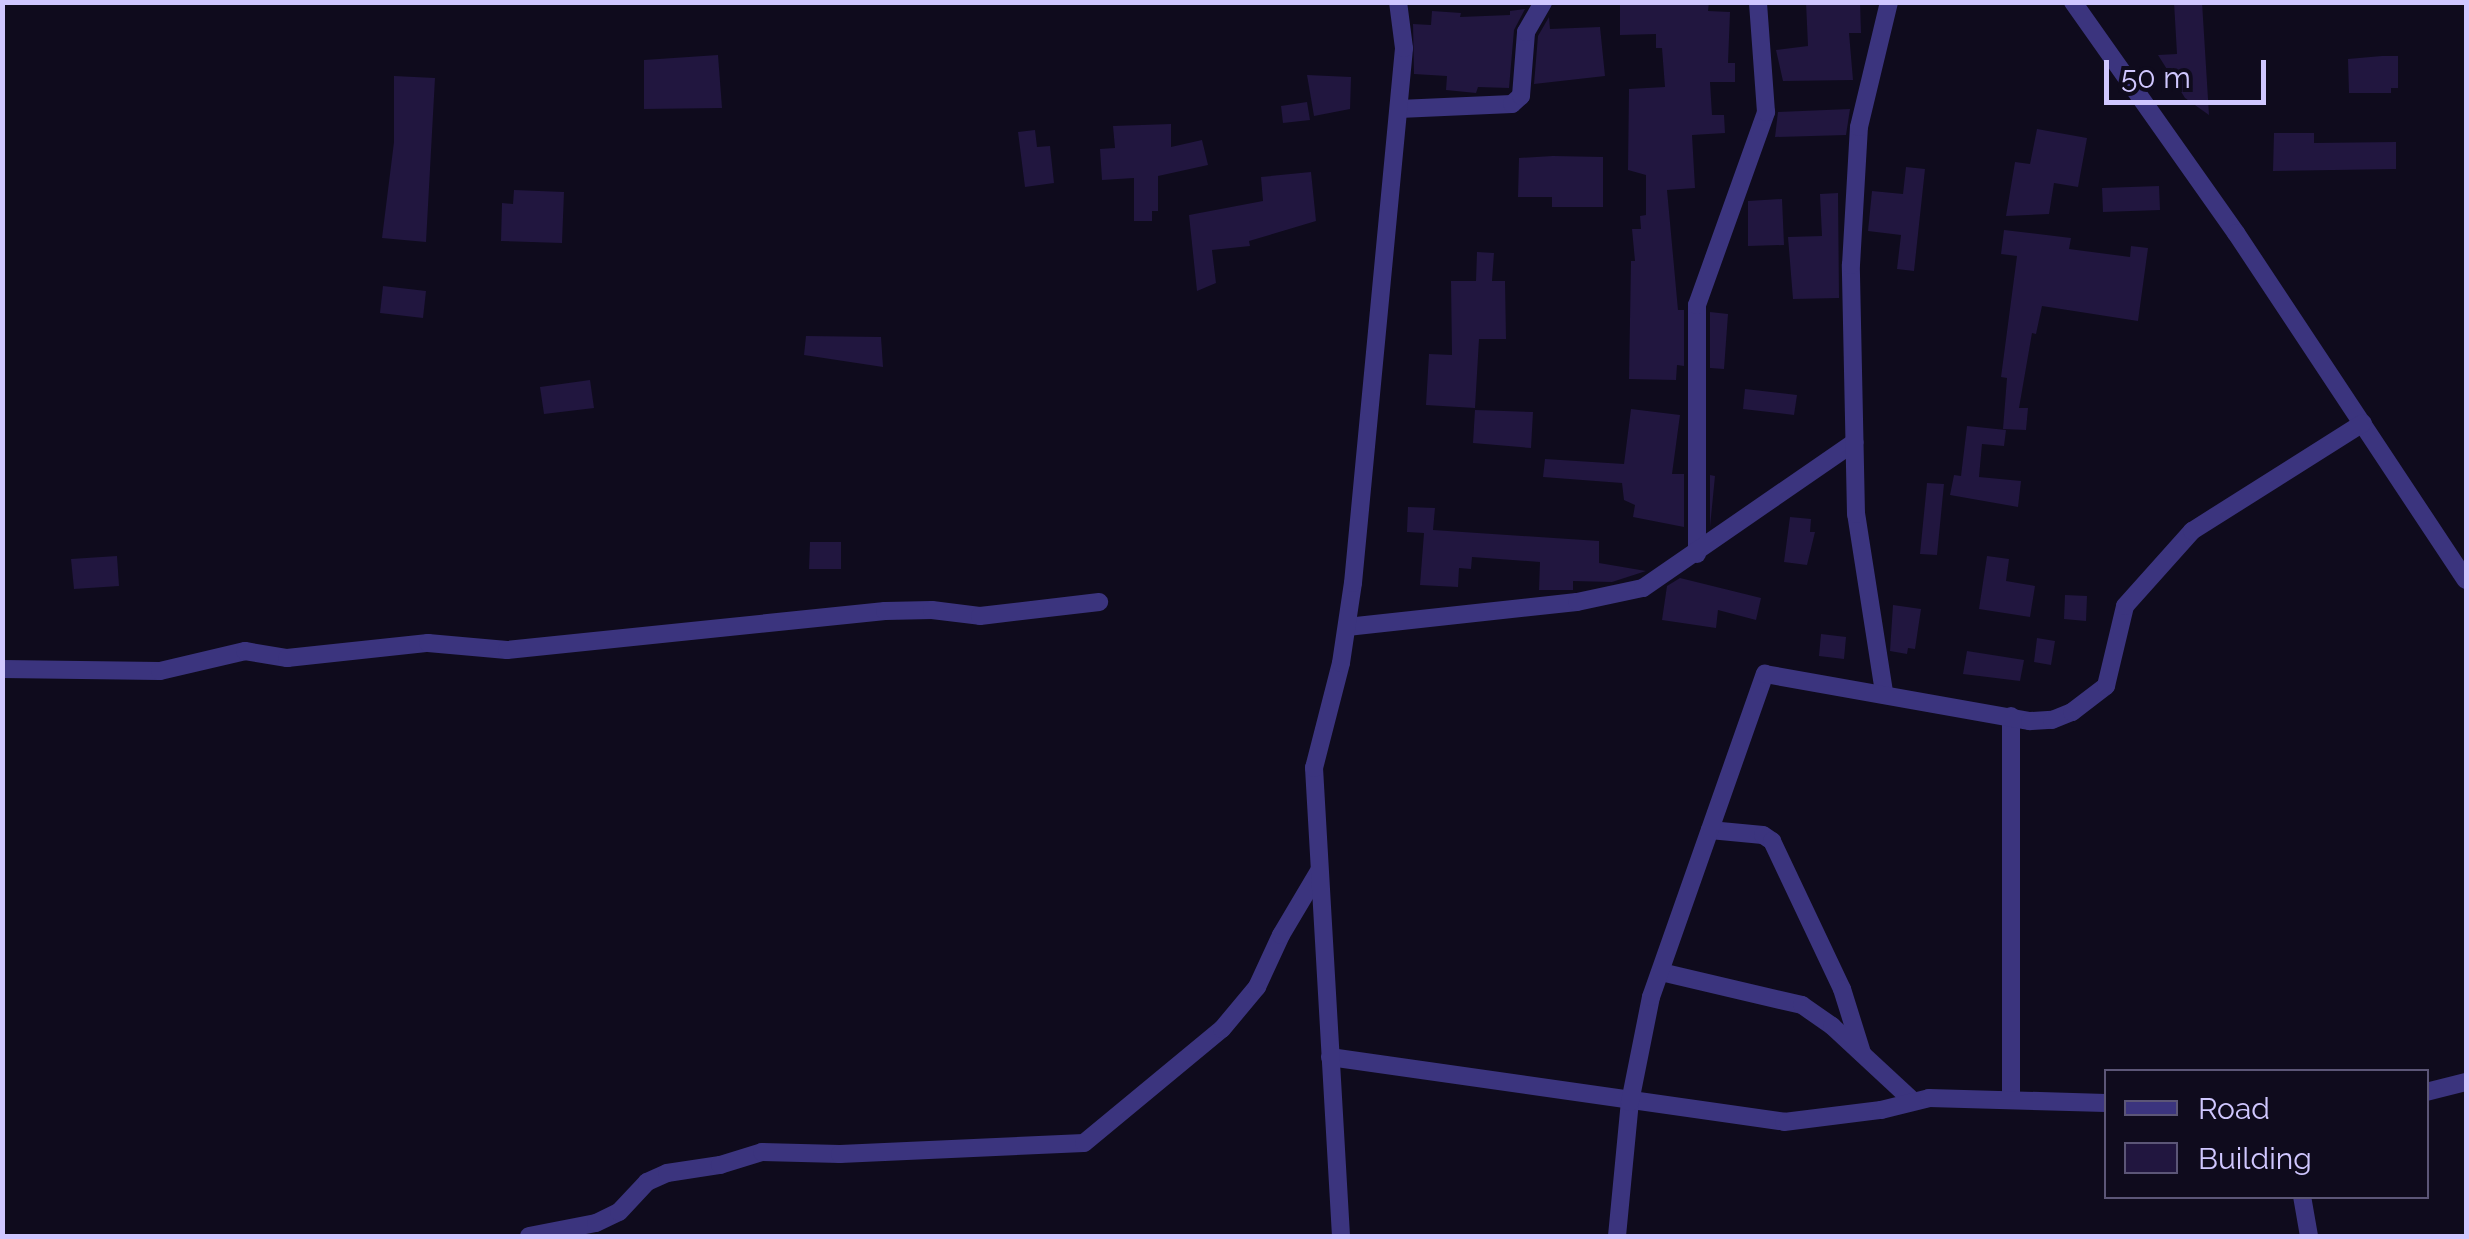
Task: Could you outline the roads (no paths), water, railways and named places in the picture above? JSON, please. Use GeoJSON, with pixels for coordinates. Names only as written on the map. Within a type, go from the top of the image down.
{"type":"FeatureCollection","features":[{"type":"Feature","properties":{"kind":"street"},"geometry":{"type":"LineString","coordinates":[[1341,1236],[1314,768],[1347,627],[1404,48],[1398,2]]}},
{"type":"Feature","properties":{"kind":"street"},"geometry":{"type":"LineString","coordinates":[[1399,109],[1512,104],[1521,96],[1526,32],[1543,2]]}},
{"type":"Feature","properties":{"kind":"street"},"geometry":{"type":"LineString","coordinates":[[1696,554],[1697,305],[1766,112],[1758,2]]}},
{"type":"Feature","properties":{"kind":"street"},"geometry":{"type":"LineString","coordinates":[[1884,692],[1856,514],[1851,264],[1859,127],[1889,2]]}},
{"type":"Feature","properties":{"kind":"street"},"geometry":{"type":"LineString","coordinates":[[2073,2],[2363,423],[2466,580]]}},
{"type":"Feature","properties":{"kind":"street"},"geometry":{"type":"LineString","coordinates":[[1617,1236],[1630,1102],[1650,997],[1765,674],[2052,720],[2097,696],[2106,686],[2125,606],[2192,531],[2363,423]]}},
{"type":"Feature","properties":{"kind":"street"},"geometry":{"type":"LineString","coordinates":[[1347,627],[1577,602],[1642,588],[1855,442]]}},
{"type":"Feature","properties":{"kind":"street"},"geometry":{"type":"LineString","coordinates":[[2,668],[160,671],[245,651],[304,657],[428,643],[507,650],[885,610],[980,616],[1099,602]]}},
{"type":"Feature","properties":{"kind":"street"},"geometry":{"type":"LineString","coordinates":[[2011,716],[2012,1098]]}},
{"type":"Feature","properties":{"kind":"street"},"geometry":{"type":"LineString","coordinates":[[1710,830],[1763,835],[1772,841],[1842,989],[1862,1053]]}},
{"type":"Feature","properties":{"kind":"street"},"geometry":{"type":"LineString","coordinates":[[529,1236],[596,1224],[620,1212],[647,1182],[666,1173],[720,1165],[762,1152],[840,1154],[1084,1143],[1222,1029],[1257,987],[1281,935],[1320,871]]}},
{"type":"Feature","properties":{"kind":"street"},"geometry":{"type":"LineString","coordinates":[[1661,972],[1802,1005],[1912,1100]]}},
{"type":"Feature","properties":{"kind":"street"},"geometry":{"type":"LineString","coordinates":[[1330,1057],[1784,1122],[1881,1110],[1912,1100],[2012,1098],[2104,1103]]}},
{"type":"Feature","properties":{"kind":"street"},"geometry":{"type":"LineString","coordinates":[[2429,1091],[2466,1082]]}},
{"type":"Feature","properties":{"kind":"street"},"geometry":{"type":"LineString","coordinates":[[2302,1199],[2308,1236]]}}]}
